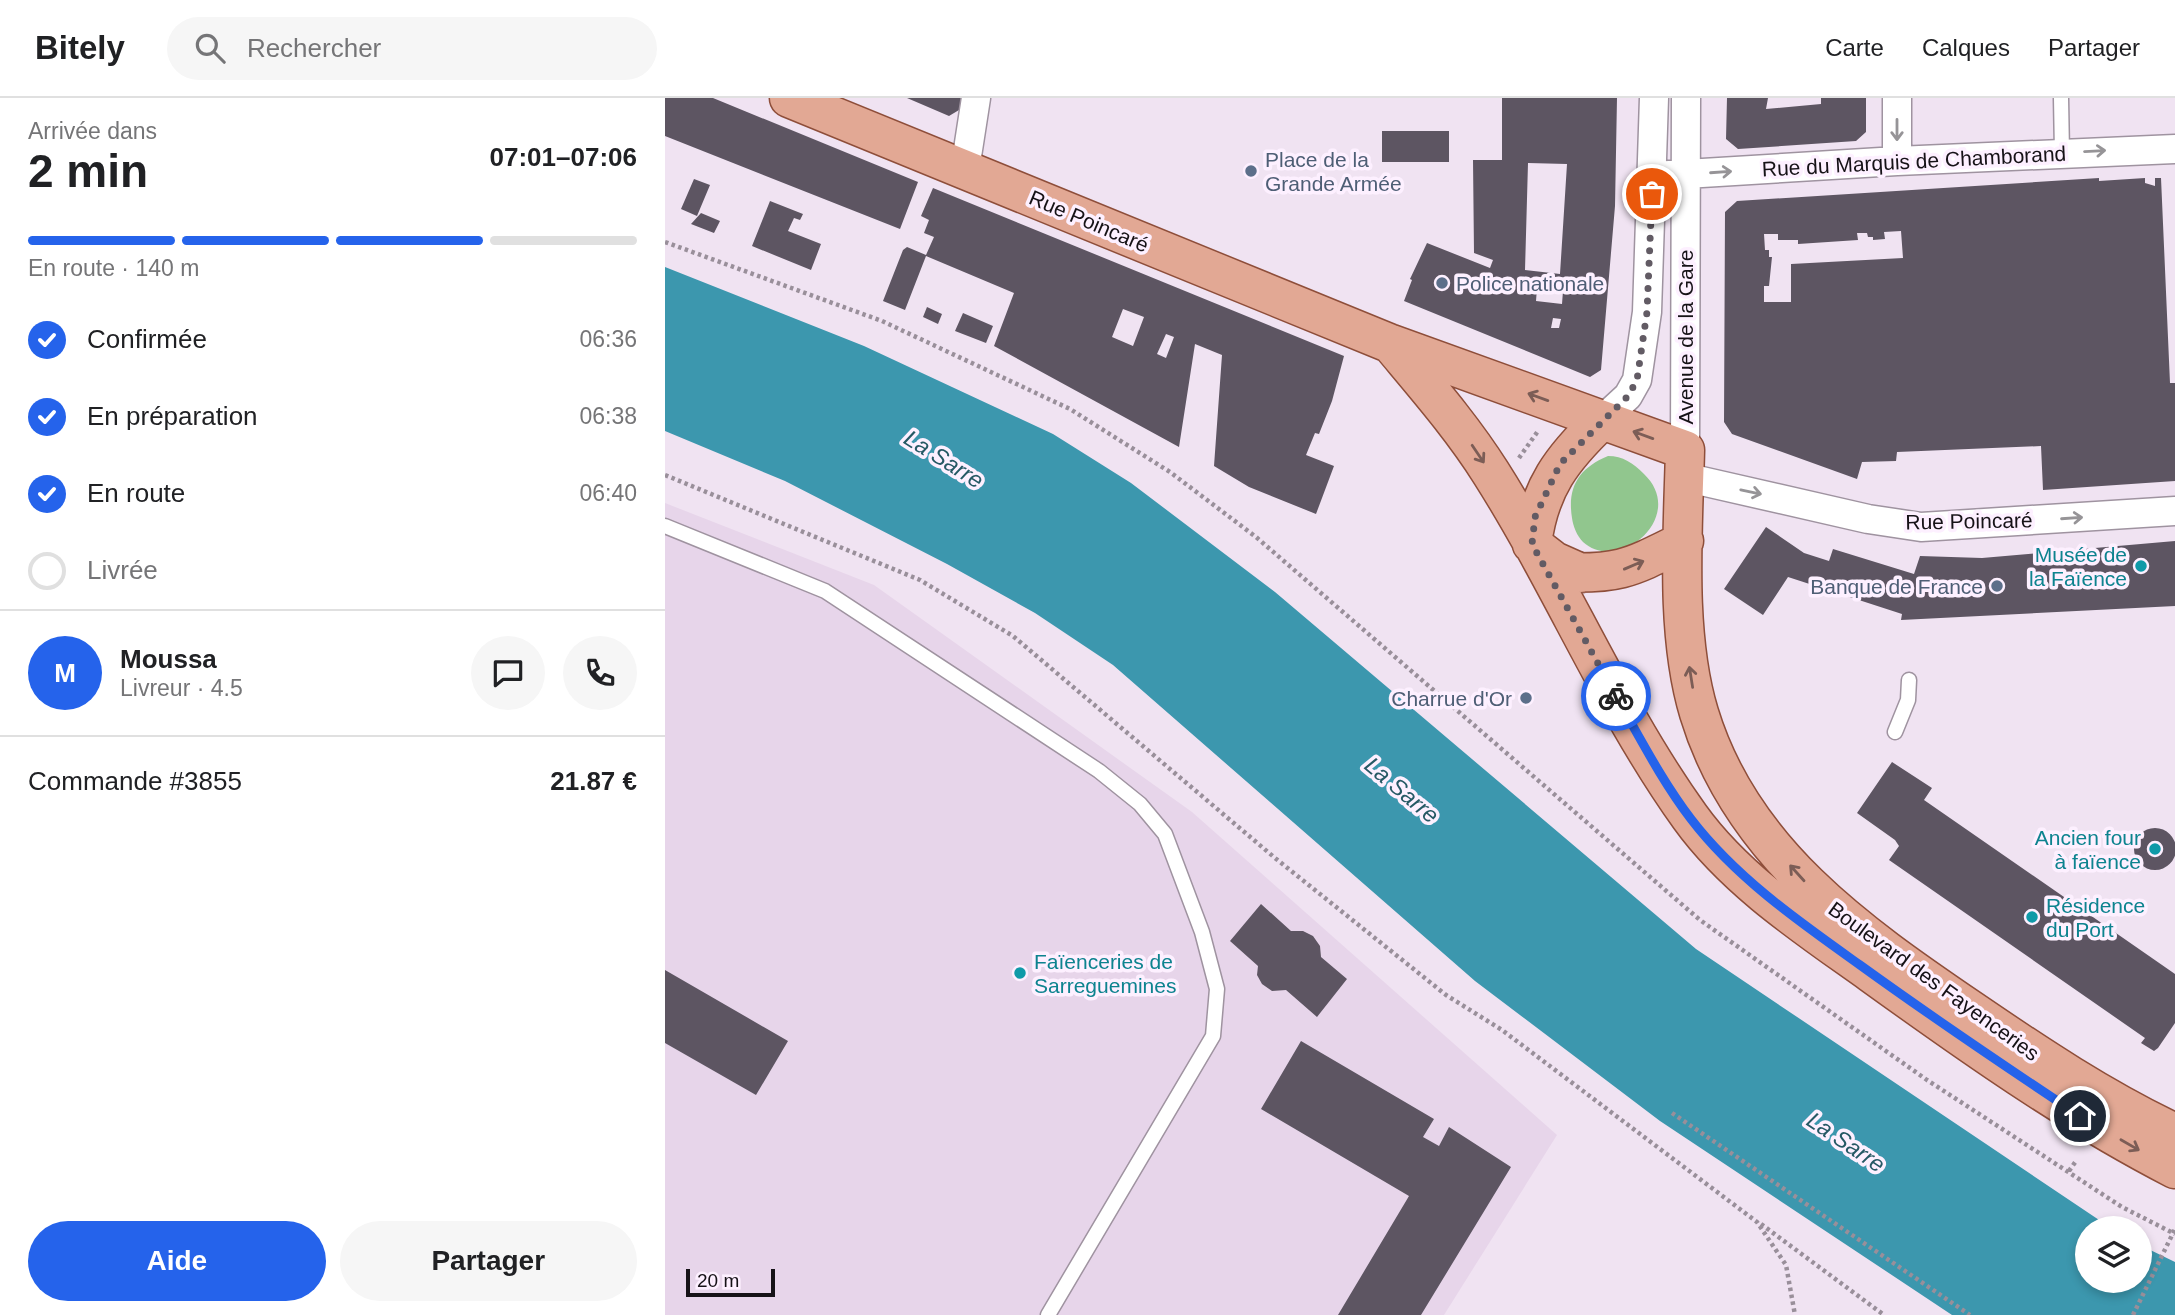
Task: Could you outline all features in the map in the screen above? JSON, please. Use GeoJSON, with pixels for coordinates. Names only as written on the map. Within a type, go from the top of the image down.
{"type":"FeatureCollection","features":[{"type":"Feature","properties":{"kind":"main road","name":"Rue Poincaré"},"geometry":{"type":"LineString","coordinates":[[789,98],[1389,343],[1602,420]]}},
{"type":"Feature","properties":{"kind":"main road","name":"Rue Poincaré"},"geometry":{"type":"LineString","coordinates":[[1389,343],[1458,425],[1513,511],[1553,563]]}},
{"type":"Feature","properties":{"kind":"main road"},"geometry":{"type":"LineString","coordinates":[[1602,420],[1684,463],[1684,541],[1626,570],[1603,574],[1553,563],[1535,517],[1548,487],[1570,451],[1602,420]]}},
{"type":"Feature","properties":{"kind":"main road"},"geometry":{"type":"LineString","coordinates":[[1513,511],[1548,487]]}},
{"type":"Feature","properties":{"kind":"main road","name":"Boulevard des Fayenceries"},"geometry":{"type":"LineString","coordinates":[[1684,541],[1686,641],[1699,712],[1719,766],[1740,804],[1766,838],[1820,899],[1899,961],[2064,1073],[2126,1110],[2175,1133]]}},
{"type":"Feature","properties":{"kind":"main road","name":"Boulevard des Fayenceries"},"geometry":{"type":"LineString","coordinates":[[1553,563],[1658,770],[1692,820],[1725,856],[1805,926],[1904,997],[2080,1116],[2175,1169]]}},
{"type":"Feature","properties":{"kind":"street"},"geometry":{"type":"LineString","coordinates":[[965,169],[976,98]]}},
{"type":"Feature","properties":{"kind":"street","name":"Avenue de la Gare"},"geometry":{"type":"LineString","coordinates":[[1602,420],[1628,396],[1637,380],[1647,312],[1654,98]]}},
{"type":"Feature","properties":{"kind":"street","name":"Avenue de la Gare"},"geometry":{"type":"LineString","coordinates":[[1684,463],[1686,98]]}},
{"type":"Feature","properties":{"kind":"street"},"geometry":{"type":"LineString","coordinates":[[1897,98],[1897,161]]}},
{"type":"Feature","properties":{"kind":"street","name":"Rue du Marquis de Chamborand"},"geometry":{"type":"LineString","coordinates":[[1653,176],[1897,161],[2175,149]]}},
{"type":"Feature","properties":{"kind":"street","name":"Rue Poincaré"},"geometry":{"type":"LineString","coordinates":[[1684,463],[1868,519],[1921,527],[2175,511]]}},
{"type":"Feature","properties":{"kind":"lane"},"geometry":{"type":"LineString","coordinates":[[2060,98],[2062,153]]}},
{"type":"Feature","properties":{"kind":"lane"},"geometry":{"type":"LineString","coordinates":[[665,526],[825,591],[1099,771],[1140,804],[1165,834],[1202,932],[1217,989],[1213,1037],[1048,1315]]}},
{"type":"Feature","properties":{"kind":"lane"},"geometry":{"type":"LineString","coordinates":[[1895,732],[1908,700],[1909,680]]}},
{"type":"Feature","properties":{"kind":"path"},"geometry":{"type":"LineString","coordinates":[[665,242],[881,321],[1070,409],[1170,472],[1256,537],[1700,920],[1927,1080],[2122,1206],[2175,1232],[2133,1315]]}},
{"type":"Feature","properties":{"kind":"path"},"geometry":{"type":"LineString","coordinates":[[1493,477],[1517,461],[1555,404]]}},
{"type":"Feature","properties":{"kind":"path"},"geometry":{"type":"LineString","coordinates":[[665,475],[920,580],[1013,636],[1275,858],[1445,995],[1501,1030],[1884,1315]]}},
{"type":"Feature","properties":{"kind":"path"},"geometry":{"type":"LineString","coordinates":[[1672,1113],[1970,1315]]}},
{"type":"Feature","properties":{"kind":"path"},"geometry":{"type":"LineString","coordinates":[[2069,1172],[2076,1161]]}},
{"type":"Feature","properties":{"kind":"path"},"geometry":{"type":"LineString","coordinates":[[1757,1222],[1786,1265],[1795,1315]]}},
{"type":"Feature","properties":{"kind":"shaded area","name":"Faïenceries de Sarreguemines"},"geometry":{"type":"Polygon","coordinates":[[[665,503],[874,585],[1192,812],[1557,1135],[1444,1315],[665,1315],[665,503]]]}},
{"type":"Feature","properties":{"kind":"green space"},"geometry":{"type":"Polygon","coordinates":[[[1608,456],[1627,461],[1644,474],[1655,490],[1658,507],[1654,523],[1643,536],[1630,546],[1614,551],[1598,550],[1583,542],[1574,528],[1571,507],[1571,497],[1577,480],[1589,466],[1608,456]]]}},
{"type":"Feature","properties":{"kind":"water","name":"La Sarre"},"geometry":{"type":"Polygon","coordinates":[[[665,267],[864,346],[1053,434],[1131,483],[1275,592],[1696,949],[2093,1216],[2075,1216],[2075,1293],[2152,1293],[2152,1251],[2175,1262],[2175,1315],[1952,1315],[1660,1121],[1475,981],[1113,665],[1035,613],[947,564],[785,481],[665,431],[665,267]]]}},
{"type":"Feature","properties":{"kind":"building"},"geometry":{"type":"Polygon","coordinates":[[[665,98],[713,98],[918,182],[900,229],[665,136],[665,98]]]}},
{"type":"Feature","properties":{"kind":"building"},"geometry":{"type":"Polygon","coordinates":[[[907,98],[964,98],[964,107],[949,116],[907,98]]]}},
{"type":"Feature","properties":{"kind":"building"},"geometry":{"type":"Polygon","coordinates":[[[1502,98],[1617,98],[1615,206],[1601,370],[1590,377],[1404,301],[1412,280],[1410,279],[1427,243],[1490,268],[1493,260],[1474,253],[1473,160],[1502,160],[1502,98]],[[1528,163],[1525,270],[1560,274],[1567,164],[1528,163]],[[1537,288],[1536,301],[1562,304],[1563,291],[1537,288]],[[1553,318],[1551,328],[1559,328],[1561,319],[1553,318]]]}},
{"type":"Feature","properties":{"kind":"building"},"geometry":{"type":"Polygon","coordinates":[[[1727,98],[1768,98],[1766,109],[1821,104],[1821,98],[1866,98],[1866,132],[1856,141],[1738,149],[1726,139],[1727,98]]]}},
{"type":"Feature","properties":{"kind":"building"},"geometry":{"type":"Polygon","coordinates":[[[1382,131],[1449,131],[1449,162],[1382,162],[1382,131]]]}},
{"type":"Feature","properties":{"kind":"building"},"geometry":{"type":"Polygon","coordinates":[[[2099,178],[2099,181],[2145,178],[2145,183],[2155,186],[2155,178],[2161,178],[2170,383],[2175,383],[2175,481],[2043,490],[2041,446],[1897,452],[1896,461],[1862,462],[1857,479],[1732,434],[1724,422],[1725,212],[1737,201],[2099,178]],[[1901,231],[1884,232],[1885,239],[1873,240],[1867,233],[1857,233],[1858,240],[1798,244],[1798,240],[1778,240],[1778,234],[1764,234],[1765,250],[1769,250],[1769,257],[1772,257],[1769,286],[1764,286],[1764,302],[1791,302],[1791,264],[1903,258],[1901,231]]]}},
{"type":"Feature","properties":{"kind":"building"},"geometry":{"type":"Polygon","coordinates":[[[694,179],[710,185],[697,216],[681,209],[694,179]]]}},
{"type":"Feature","properties":{"kind":"building"},"geometry":{"type":"Polygon","coordinates":[[[933,188],[1344,356],[1332,401],[1319,434],[1315,433],[1306,455],[1334,466],[1316,514],[1249,487],[1214,466],[1222,355],[1195,344],[1179,447],[994,346],[1014,293],[926,256],[905,310],[883,301],[903,250],[907,247],[926,255],[934,237],[924,233],[929,220],[921,216],[933,188]],[[1123,309],[1112,337],[1133,346],[1144,317],[1123,309]],[[1166,334],[1157,354],[1166,358],[1174,337],[1166,334]]]}},
{"type":"Feature","properties":{"kind":"building"},"geometry":{"type":"Polygon","coordinates":[[[770,201],[803,214],[800,220],[794,218],[788,231],[821,244],[811,270],[752,246],[770,201]]]}},
{"type":"Feature","properties":{"kind":"building"},"geometry":{"type":"Polygon","coordinates":[[[701,213],[720,221],[714,233],[691,224],[701,213]]]}},
{"type":"Feature","properties":{"kind":"building"},"geometry":{"type":"Polygon","coordinates":[[[927,307],[942,314],[938,324],[923,317],[927,307]]]}},
{"type":"Feature","properties":{"kind":"building"},"geometry":{"type":"Polygon","coordinates":[[[963,313],[993,326],[986,343],[955,331],[963,313]]]}},
{"type":"Feature","properties":{"kind":"building"},"geometry":{"type":"Polygon","coordinates":[[[1766,527],[1804,553],[1829,561],[1833,549],[1914,574],[1920,556],[1982,558],[2175,541],[2175,606],[1901,620],[1902,614],[1788,577],[1763,615],[1724,589],[1766,527]]]}},
{"type":"Feature","properties":{"kind":"building","name":"Résidence du Port"},"geometry":{"type":"Polygon","coordinates":[[[1892,762],[1932,788],[1924,800],[2175,974],[2175,1023],[2158,1048],[2154,1051],[2141,1043],[2145,1038],[1889,860],[1899,846],[1895,840],[1857,813],[1892,762]]]}},
{"type":"Feature","properties":{"kind":"building","name":"Ancien four à faïence"},"geometry":{"type":"Polygon","coordinates":[[[2155,828],[2170,834],[2176,849],[2170,864],[2155,870],[2140,864],[2134,849],[2140,834],[2155,828]]]}},
{"type":"Feature","properties":{"kind":"building"},"geometry":{"type":"Polygon","coordinates":[[[1261,904],[1291,931],[1303,931],[1313,936],[1320,946],[1321,957],[1347,979],[1317,1017],[1286,990],[1272,991],[1262,984],[1257,975],[1258,966],[1230,941],[1261,904]]]}},
{"type":"Feature","properties":{"kind":"building"},"geometry":{"type":"Polygon","coordinates":[[[665,970],[788,1041],[756,1095],[665,1043],[665,970]]]}},
{"type":"Feature","properties":{"kind":"building"},"geometry":{"type":"Polygon","coordinates":[[[1301,1041],[1434,1119],[1423,1137],[1439,1146],[1449,1127],[1511,1167],[1421,1315],[1338,1315],[1409,1196],[1261,1109],[1301,1041]]]}},
{"type":"Feature","properties":{"kind":"way so far"},"geometry":{"type":"LineString","coordinates":[[1616,696],[1532,544],[1535,517],[1560,464],[1570,451],[1628,396],[1637,380],[1647,312],[1652,194]]}},
{"type":"Feature","properties":{"kind":"place","name":"Place de la Grande Armée"},"geometry":{"type":"Point","coordinates":[1251,171]}},
{"type":"Feature","properties":{"kind":"place","name":"Police nationale"},"geometry":{"type":"Point","coordinates":[1442,283]}},
{"type":"Feature","properties":{"kind":"place","name":"Musée de la Faïence"},"geometry":{"type":"Point","coordinates":[2141,566]}},
{"type":"Feature","properties":{"kind":"place","name":"Banque de France"},"geometry":{"type":"Point","coordinates":[1997,586]}},
{"type":"Feature","properties":{"kind":"place","name":"Charrue d'Or"},"geometry":{"type":"Point","coordinates":[1526,698]}},
{"type":"Feature","properties":{"kind":"place","name":"Ancien four à faïence"},"geometry":{"type":"Point","coordinates":[2155,849]}},
{"type":"Feature","properties":{"kind":"place","name":"Résidence du Port"},"geometry":{"type":"Point","coordinates":[2032,917]}},
{"type":"Feature","properties":{"kind":"place","name":"Faïenceries de Sarreguemines"},"geometry":{"type":"Point","coordinates":[1020,973]}},
{"type":"Feature","properties":{"kind":"route"},"geometry":{"type":"LineString","coordinates":[[1616,696],[1658,770],[1692,820],[1752,881],[1805,926],[1904,997],[2080,1116]]}}]}
